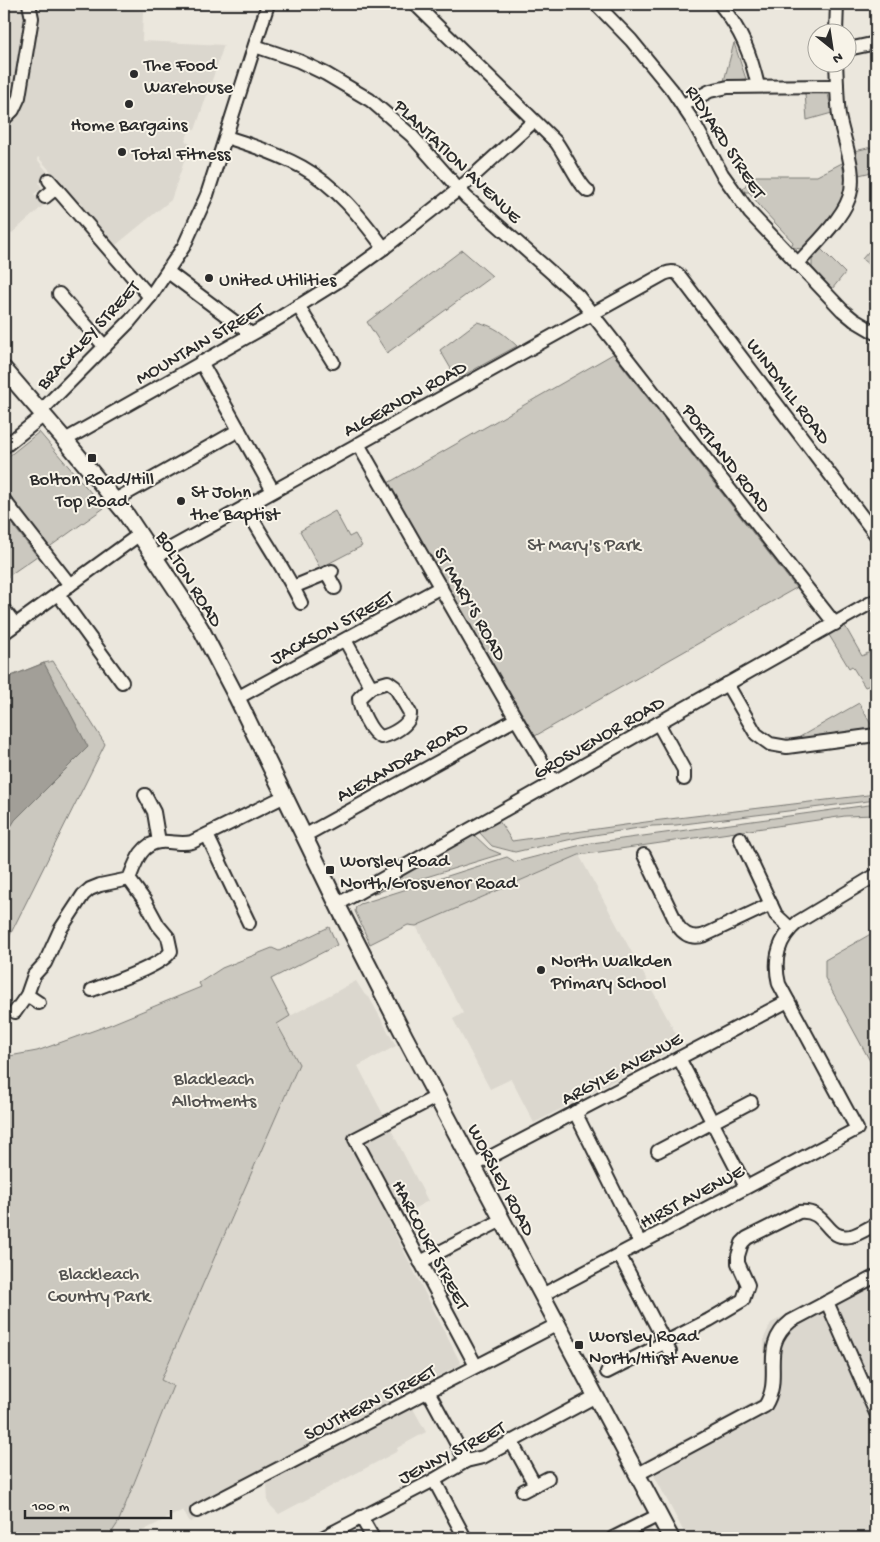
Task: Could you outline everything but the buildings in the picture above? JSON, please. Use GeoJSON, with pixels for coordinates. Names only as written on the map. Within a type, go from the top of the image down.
{"type":"FeatureCollection","features":[{"type":"Feature","properties":{"kind":"main road","name":"BOLTON ROAD"},"geometry":{"type":"LineString","coordinates":[[4,369],[114,500],[155,556],[200,629],[237,698],[304,836]]}},
{"type":"Feature","properties":{"kind":"main road","name":"WORSLEY ROAD"},"geometry":{"type":"LineString","coordinates":[[304,836],[436,1097],[671,1538]]}},
{"type":"Feature","properties":{"kind":"street"},"geometry":{"type":"LineString","coordinates":[[4,119],[13,110],[19,98],[32,18],[29,4]]}},
{"type":"Feature","properties":{"kind":"street","name":"BRACKLEY STREET"},"geometry":{"type":"LineString","coordinates":[[4,447],[42,413],[130,321],[168,272],[184,246],[199,215],[268,4]]}},
{"type":"Feature","properties":{"kind":"street"},"geometry":{"type":"LineString","coordinates":[[415,4],[563,150],[582,187],[588,191]]}},
{"type":"Feature","properties":{"kind":"street","name":"RIDYARD STREET"},"geometry":{"type":"LineString","coordinates":[[596,4],[631,40],[683,105],[713,159],[750,214],[842,310],[854,320],[876,333]]}},
{"type":"Feature","properties":{"kind":"street"},"geometry":{"type":"LineString","coordinates":[[720,4],[744,40],[758,86]]}},
{"type":"Feature","properties":{"kind":"street"},"geometry":{"type":"LineString","coordinates":[[836,22],[837,4]]}},
{"type":"Feature","properties":{"kind":"street"},"geometry":{"type":"LineString","coordinates":[[858,47],[876,43]]}},
{"type":"Feature","properties":{"kind":"street","name":"PLANTATION AVENUE"},"geometry":{"type":"LineString","coordinates":[[255,46],[299,61],[326,74],[370,100],[412,136],[459,188],[578,296],[592,314]]}},
{"type":"Feature","properties":{"kind":"street"},"geometry":{"type":"LineString","coordinates":[[797,264],[838,217],[849,200],[851,191],[851,170],[841,127],[836,72]]}},
{"type":"Feature","properties":{"kind":"street"},"geometry":{"type":"LineString","coordinates":[[683,105],[701,95],[734,86],[837,86]]}},
{"type":"Feature","properties":{"kind":"street","name":"MOUNTAIN STREET"},"geometry":{"type":"LineString","coordinates":[[65,440],[251,334],[337,282],[384,248],[459,188],[534,121]]}},
{"type":"Feature","properties":{"kind":"street"},"geometry":{"type":"LineString","coordinates":[[226,137],[281,156],[323,181],[360,216],[384,248]]}},
{"type":"Feature","properties":{"kind":"street"},"geometry":{"type":"LineString","coordinates":[[45,197],[53,184],[150,297]]}},
{"type":"Feature","properties":{"kind":"street","name":"ALGERNON ROAD"},"geometry":{"type":"LineString","coordinates":[[155,556],[672,271]]}},
{"type":"Feature","properties":{"kind":"street","name":"WINDMILL ROAD"},"geometry":{"type":"LineString","coordinates":[[672,271],[682,279],[876,535]]}},
{"type":"Feature","properties":{"kind":"street"},"geometry":{"type":"LineString","coordinates":[[168,272],[251,334]]}},
{"type":"Feature","properties":{"kind":"street"},"geometry":{"type":"LineString","coordinates":[[63,302],[105,347]]}},
{"type":"Feature","properties":{"kind":"street"},"geometry":{"type":"LineString","coordinates":[[298,306],[333,362]]}},
{"type":"Feature","properties":{"kind":"street","name":"PORTLAND ROAD"},"geometry":{"type":"LineString","coordinates":[[592,314],[835,624]]}},
{"type":"Feature","properties":{"kind":"street"},"geometry":{"type":"LineString","coordinates":[[201,362],[273,491]]}},
{"type":"Feature","properties":{"kind":"street"},"geometry":{"type":"LineString","coordinates":[[114,500],[240,430]]}},
{"type":"Feature","properties":{"kind":"street","name":"ST MARY'S ROAD"},"geometry":{"type":"LineString","coordinates":[[358,444],[554,782]]}},
{"type":"Feature","properties":{"kind":"street"},"geometry":{"type":"LineString","coordinates":[[4,500],[70,585]]}},
{"type":"Feature","properties":{"kind":"street"},"geometry":{"type":"LineString","coordinates":[[245,506],[301,603]]}},
{"type":"Feature","properties":{"kind":"street"},"geometry":{"type":"LineString","coordinates":[[4,633],[140,534]]}},
{"type":"Feature","properties":{"kind":"street"},"geometry":{"type":"LineString","coordinates":[[293,587],[330,572],[335,588]]}},
{"type":"Feature","properties":{"kind":"street","name":"JACKSON STREET"},"geometry":{"type":"LineString","coordinates":[[237,698],[442,587]]}},
{"type":"Feature","properties":{"kind":"street"},"geometry":{"type":"LineString","coordinates":[[58,594],[113,661],[122,682]]}},
{"type":"Feature","properties":{"kind":"street","name":"GROSVENOR ROAD"},"geometry":{"type":"LineString","coordinates":[[339,908],[554,782],[876,600]]}},
{"type":"Feature","properties":{"kind":"street"},"geometry":{"type":"LineString","coordinates":[[4,610],[16,624]]}},
{"type":"Feature","properties":{"kind":"street"},"geometry":{"type":"LineString","coordinates":[[345,640],[371,687]]}},
{"type":"Feature","properties":{"kind":"street"},"geometry":{"type":"LineString","coordinates":[[388,682],[392,683],[410,713],[409,722],[385,736],[377,736],[359,707],[359,698],[371,687],[388,682]]}},
{"type":"Feature","properties":{"kind":"street"},"geometry":{"type":"LineString","coordinates":[[727,684],[756,734],[770,744],[787,747],[876,734]]}},
{"type":"Feature","properties":{"kind":"street","name":"ALEXANDRA ROAD"},"geometry":{"type":"LineString","coordinates":[[304,836],[516,719]]}},
{"type":"Feature","properties":{"kind":"street"},"geometry":{"type":"LineString","coordinates":[[658,723],[684,770],[684,780]]}},
{"type":"Feature","properties":{"kind":"street"},"geometry":{"type":"LineString","coordinates":[[143,794],[154,812],[159,842]]}},
{"type":"Feature","properties":{"kind":"street"},"geometry":{"type":"LineString","coordinates":[[129,879],[140,854],[147,848],[159,842],[186,844],[285,796]]}},
{"type":"Feature","properties":{"kind":"street"},"geometry":{"type":"LineString","coordinates":[[207,835],[249,923]]}},
{"type":"Feature","properties":{"kind":"street"},"geometry":{"type":"LineString","coordinates":[[745,842],[776,915],[790,928]]}},
{"type":"Feature","properties":{"kind":"street"},"geometry":{"type":"LineString","coordinates":[[649,859],[678,926],[692,937],[706,935],[771,904]]}},
{"type":"Feature","properties":{"kind":"street"},"geometry":{"type":"LineString","coordinates":[[788,1001],[779,984],[776,963],[779,945],[790,928],[806,916],[876,876]]}},
{"type":"Feature","properties":{"kind":"street"},"geometry":{"type":"LineString","coordinates":[[92,990],[107,977],[159,962],[177,952],[129,879]]}},
{"type":"Feature","properties":{"kind":"street"},"geometry":{"type":"LineString","coordinates":[[15,1012],[27,995],[34,975],[45,963],[57,934],[83,895],[90,889],[100,885],[129,879]]}},
{"type":"Feature","properties":{"kind":"street"},"geometry":{"type":"LineString","coordinates":[[27,995],[39,1003]]}},
{"type":"Feature","properties":{"kind":"street","name":"ARGYLE AVENUE"},"geometry":{"type":"LineString","coordinates":[[473,1166],[788,1001]]}},
{"type":"Feature","properties":{"kind":"street","name":"HIRST AVENUE"},"geometry":{"type":"LineString","coordinates":[[542,1295],[857,1129],[788,1001]]}},
{"type":"Feature","properties":{"kind":"street"},"geometry":{"type":"LineString","coordinates":[[679,1058],[746,1187]]}},
{"type":"Feature","properties":{"kind":"street","name":"HARCOURT STREET"},"geometry":{"type":"LineString","coordinates":[[436,1097],[355,1139],[476,1366]]}},
{"type":"Feature","properties":{"kind":"street"},"geometry":{"type":"LineString","coordinates":[[658,1151],[751,1102]]}},
{"type":"Feature","properties":{"kind":"street"},"geometry":{"type":"LineString","coordinates":[[574,1112],[640,1243]]}},
{"type":"Feature","properties":{"kind":"street"},"geometry":{"type":"LineString","coordinates":[[607,1372],[667,1347],[743,1300],[748,1285],[738,1263],[738,1256],[739,1249],[748,1238],[799,1212],[805,1211],[818,1214],[835,1234],[841,1236],[855,1235],[876,1224]]}},
{"type":"Feature","properties":{"kind":"street"},"geometry":{"type":"LineString","coordinates":[[420,1262],[502,1220]]}},
{"type":"Feature","properties":{"kind":"street"},"geometry":{"type":"LineString","coordinates":[[619,1254],[667,1347]]}},
{"type":"Feature","properties":{"kind":"street"},"geometry":{"type":"LineString","coordinates":[[638,1474],[765,1406],[772,1390],[773,1346],[779,1333],[791,1321],[876,1276]]}},
{"type":"Feature","properties":{"kind":"street"},"geometry":{"type":"LineString","coordinates":[[827,1302],[873,1398],[876,1413]]}},
{"type":"Feature","properties":{"kind":"street","name":"SOUTHERN STREET"},"geometry":{"type":"LineString","coordinates":[[197,1511],[558,1324]]}},
{"type":"Feature","properties":{"kind":"street"},"geometry":{"type":"LineString","coordinates":[[428,1391],[466,1461]]}},
{"type":"Feature","properties":{"kind":"street","name":"JENNY STREET"},"geometry":{"type":"LineString","coordinates":[[322,1538],[434,1480],[466,1461],[482,1456],[596,1396]]}},
{"type":"Feature","properties":{"kind":"street"},"geometry":{"type":"LineString","coordinates":[[511,1441],[535,1485]]}},
{"type":"Feature","properties":{"kind":"street"},"geometry":{"type":"LineString","coordinates":[[523,1491],[548,1478]]}},
{"type":"Feature","properties":{"kind":"street"},"geometry":{"type":"LineString","coordinates":[[434,1480],[465,1538]]}},
{"type":"Feature","properties":{"kind":"street"},"geometry":{"type":"LineString","coordinates":[[613,1538],[659,1515]]}},
{"type":"Feature","properties":{"kind":"street"},"geometry":{"type":"LineString","coordinates":[[361,1517],[373,1538]]}},
{"type":"Feature","properties":{"kind":"shaded area"},"geometry":{"type":"Polygon","coordinates":[[[4,4],[40,4],[40,6],[89,4],[143,11],[142,41],[224,45],[195,130],[190,129],[185,141],[190,144],[171,200],[116,245],[38,157],[37,159],[49,174],[39,183],[42,188],[34,194],[44,205],[4,240],[4,4]]]}},
{"type":"Feature","properties":{"kind":"shaded area"},"geometry":{"type":"Polygon","coordinates":[[[44,663],[88,747],[15,820],[4,838],[4,679],[44,663]]]}},
{"type":"Feature","properties":{"kind":"shaded area","name":"North Walkden Primary School"},"geometry":{"type":"Polygon","coordinates":[[[579,855],[682,1045],[534,1123],[511,1079],[490,1089],[453,1019],[463,1013],[416,926],[579,855]]]}},
{"type":"Feature","properties":{"kind":"shaded area"},"geometry":{"type":"Polygon","coordinates":[[[356,981],[365,995],[369,997],[396,1046],[358,1066],[428,1201],[389,1222],[461,1364],[405,1394],[426,1432],[397,1448],[398,1451],[279,1514],[268,1503],[267,1482],[190,1522],[183,1510],[129,1538],[108,1538],[118,1523],[173,1386],[161,1380],[299,1064],[277,1023],[356,981]]]}},
{"type":"Feature","properties":{"kind":"shaded area"},"geometry":{"type":"Polygon","coordinates":[[[876,1267],[876,1538],[687,1538],[646,1460],[759,1399],[764,1392],[764,1338],[771,1323],[876,1267]]]}},
{"type":"Feature","properties":{"kind":"shaded area"},"geometry":{"type":"Polygon","coordinates":[[[643,1513],[656,1538],[595,1538],[643,1513]]]}},
{"type":"Feature","properties":{"kind":"green space"},"geometry":{"type":"Polygon","coordinates":[[[734,43],[746,79],[724,81],[734,43]]]}},
{"type":"Feature","properties":{"kind":"green space"},"geometry":{"type":"Polygon","coordinates":[[[805,93],[828,94],[832,113],[807,120],[805,93]]]}},
{"type":"Feature","properties":{"kind":"green space"},"geometry":{"type":"Polygon","coordinates":[[[876,146],[876,171],[859,175],[855,151],[876,146]]]}},
{"type":"Feature","properties":{"kind":"green space"},"geometry":{"type":"Polygon","coordinates":[[[842,163],[845,186],[842,199],[825,223],[800,249],[791,247],[793,242],[749,192],[745,192],[743,189],[752,176],[817,176],[842,163]]]}},
{"type":"Feature","properties":{"kind":"green space"},"geometry":{"type":"Polygon","coordinates":[[[876,243],[876,271],[862,259],[876,243]]]}},
{"type":"Feature","properties":{"kind":"green space"},"geometry":{"type":"Polygon","coordinates":[[[821,249],[845,273],[832,289],[812,267],[812,260],[821,249]]]}},
{"type":"Feature","properties":{"kind":"green space"},"geometry":{"type":"Polygon","coordinates":[[[462,250],[492,276],[387,353],[367,322],[462,250]]]}},
{"type":"Feature","properties":{"kind":"green space"},"geometry":{"type":"Polygon","coordinates":[[[477,322],[499,331],[517,346],[457,379],[440,350],[477,322]]]}},
{"type":"Feature","properties":{"kind":"green space","name":"St Mary's Park"},"geometry":{"type":"Polygon","coordinates":[[[613,354],[796,588],[535,736],[388,483],[613,354]]]}},
{"type":"Feature","properties":{"kind":"green space"},"geometry":{"type":"Polygon","coordinates":[[[39,432],[104,508],[48,548],[4,490],[4,460],[39,432]]]}},
{"type":"Feature","properties":{"kind":"green space"},"geometry":{"type":"Polygon","coordinates":[[[335,511],[349,537],[355,534],[362,546],[320,568],[300,531],[335,511]]]}},
{"type":"Feature","properties":{"kind":"green space"},"geometry":{"type":"Polygon","coordinates":[[[4,514],[37,556],[4,579],[4,514]]]}},
{"type":"Feature","properties":{"kind":"green space"},"geometry":{"type":"Polygon","coordinates":[[[845,626],[862,656],[876,649],[876,683],[865,687],[852,666],[849,668],[829,635],[845,626]]]}},
{"type":"Feature","properties":{"kind":"green space"},"geometry":{"type":"Polygon","coordinates":[[[53,661],[105,744],[4,947],[4,679],[53,661]]]}},
{"type":"Feature","properties":{"kind":"green space"},"geometry":{"type":"Polygon","coordinates":[[[859,703],[873,728],[798,739],[798,738],[859,703]]]}},
{"type":"Feature","properties":{"kind":"green space"},"geometry":{"type":"Polygon","coordinates":[[[876,794],[876,800],[676,825],[652,826],[581,837],[515,852],[492,846],[479,832],[499,821],[512,841],[653,821],[876,794]]]}},
{"type":"Feature","properties":{"kind":"green space"},"geometry":{"type":"Polygon","coordinates":[[[876,804],[876,815],[845,816],[579,855],[416,926],[408,925],[370,944],[355,911],[356,907],[360,904],[507,857],[515,862],[585,844],[876,804]]]}},
{"type":"Feature","properties":{"kind":"green space"},"geometry":{"type":"Polygon","coordinates":[[[474,835],[489,849],[501,854],[368,895],[474,835]]]}},
{"type":"Feature","properties":{"kind":"green space","name":"Blackleach Country Park"},"geometry":{"type":"Polygon","coordinates":[[[329,927],[337,945],[271,979],[290,1016],[277,1024],[299,1064],[161,1380],[173,1386],[118,1523],[108,1538],[105,1536],[93,1538],[4,1538],[4,1057],[37,1051],[109,1025],[201,987],[199,983],[222,968],[272,948],[279,951],[329,927]]]}},
{"type":"Feature","properties":{"kind":"green space"},"geometry":{"type":"Polygon","coordinates":[[[876,931],[876,1072],[825,978],[825,960],[876,931]]]}},
{"type":"Feature","properties":{"kind":"place","name":"The Food Warehouse"},"geometry":{"type":"Point","coordinates":[134,74]}},
{"type":"Feature","properties":{"kind":"place","name":"Home Bargains"},"geometry":{"type":"Point","coordinates":[129,104]}},
{"type":"Feature","properties":{"kind":"place","name":"Total Fitness"},"geometry":{"type":"Point","coordinates":[122,152]}},
{"type":"Feature","properties":{"kind":"place","name":"United Utilities"},"geometry":{"type":"Point","coordinates":[209,278]}},
{"type":"Feature","properties":{"kind":"place","name":"Bolton Road/Hill Top Road"},"geometry":{"type":"Point","coordinates":[92,458]}},
{"type":"Feature","properties":{"kind":"place","name":"St John the Baptist"},"geometry":{"type":"Point","coordinates":[181,501]}},
{"type":"Feature","properties":{"kind":"place","name":"Worsley Road North/Grosvenor Road"},"geometry":{"type":"Point","coordinates":[330,870]}},
{"type":"Feature","properties":{"kind":"place","name":"North Walkden Primary School"},"geometry":{"type":"Point","coordinates":[541,970]}},
{"type":"Feature","properties":{"kind":"place","name":"Worsley Road North/Hirst Avenue"},"geometry":{"type":"Point","coordinates":[579,1345]}},
{"type":"Feature","properties":{"kind":"park label","name":"Blackleach Allotments"},"geometry":{"type":"Point","coordinates":[214,1088]}}]}
